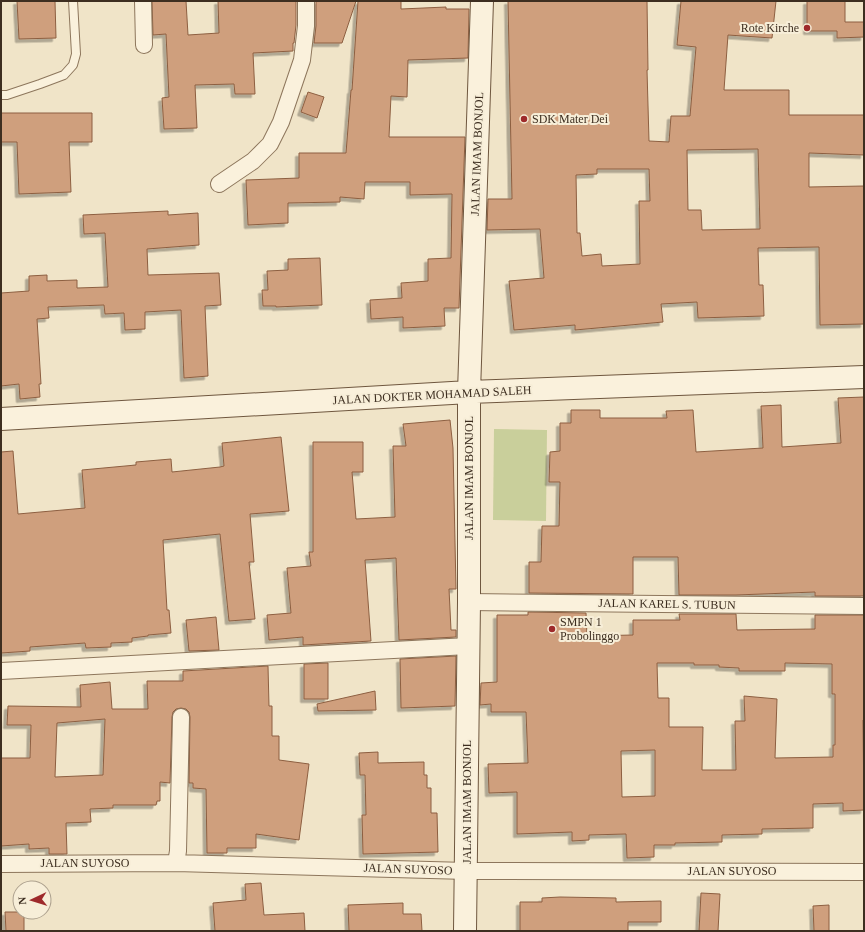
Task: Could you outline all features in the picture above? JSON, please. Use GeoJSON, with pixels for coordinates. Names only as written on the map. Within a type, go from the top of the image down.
{"type":"FeatureCollection","features":[{"type":"Feature","properties":{"kind":"street"},"geometry":{"type":"LineString","coordinates":[[143,1],[144,45]]}},
{"type":"Feature","properties":{"kind":"street"},"geometry":{"type":"LineString","coordinates":[[219,184],[253,161],[270,144],[281,122],[302,60],[306,26],[306,1]]}},
{"type":"Feature","properties":{"kind":"street","name":"JALAN IMAM BONJOL"},"geometry":{"type":"LineString","coordinates":[[465,931],[467,870],[469,602],[469,392],[482,1]]}},
{"type":"Feature","properties":{"kind":"street","name":"JALAN DOKTER MOHAMAD SALEH"},"geometry":{"type":"LineString","coordinates":[[1,419],[469,392],[864,376]]}},
{"type":"Feature","properties":{"kind":"street","name":"JALAN KAREL S. TUBUN"},"geometry":{"type":"LineString","coordinates":[[469,602],[864,606]]}},
{"type":"Feature","properties":{"kind":"street"},"geometry":{"type":"LineString","coordinates":[[1,671],[468,646]]}},
{"type":"Feature","properties":{"kind":"street"},"geometry":{"type":"LineString","coordinates":[[176,862],[178,851],[181,717]]}},
{"type":"Feature","properties":{"kind":"street","name":"JALAN SUYOSO"},"geometry":{"type":"LineString","coordinates":[[1,864],[176,862],[467,870],[864,872]]}},
{"type":"Feature","properties":{"kind":"lane"},"geometry":{"type":"LineString","coordinates":[[1,95],[7,95],[64,75],[73,65],[76,54],[73,1]]}},
{"type":"Feature","properties":{"kind":"green space"},"geometry":{"type":"Polygon","coordinates":[[[494,429],[547,430],[546,521],[493,520],[494,429]]]}},
{"type":"Feature","properties":{"kind":"building"},"geometry":{"type":"Polygon","coordinates":[[[17,1],[55,1],[56,38],[19,39],[17,1]]]}},
{"type":"Feature","properties":{"kind":"building"},"geometry":{"type":"Polygon","coordinates":[[[152,1],[186,1],[188,35],[219,33],[218,1],[296,1],[296,25],[293,51],[253,53],[255,94],[235,94],[234,84],[195,85],[197,128],[164,129],[162,98],[169,97],[166,34],[153,35],[152,1]]]}},
{"type":"Feature","properties":{"kind":"building"},"geometry":{"type":"Polygon","coordinates":[[[316,1],[356,1],[342,43],[314,43],[316,1]]]}},
{"type":"Feature","properties":{"kind":"building"},"geometry":{"type":"Polygon","coordinates":[[[358,1],[401,1],[401,9],[446,7],[446,9],[469,9],[468,58],[408,60],[407,97],[391,96],[389,137],[465,137],[459,308],[444,308],[445,326],[403,328],[403,317],[371,319],[370,300],[402,298],[401,283],[428,281],[428,259],[451,258],[452,194],[410,195],[410,182],[365,182],[364,199],[340,197],[340,202],[288,203],[288,223],[248,225],[246,180],[299,178],[299,153],[346,153],[358,1]]]}},
{"type":"Feature","properties":{"kind":"building"},"geometry":{"type":"Polygon","coordinates":[[[508,1],[647,1],[649,141],[669,142],[671,116],[690,116],[696,47],[677,45],[681,1],[776,1],[772,38],[728,35],[724,90],[789,90],[789,115],[864,115],[864,155],[809,153],[809,187],[864,186],[864,324],[820,325],[819,247],[758,248],[759,285],[763,285],[764,316],[698,318],[697,302],[661,304],[663,322],[575,330],[575,325],[514,330],[509,281],[544,278],[540,229],[487,230],[488,199],[512,199],[508,1]],[[758,149],[687,150],[688,210],[701,210],[702,230],[760,229],[758,149]],[[597,169],[597,174],[576,175],[577,233],[580,233],[582,256],[601,254],[602,266],[640,264],[639,201],[650,201],[649,169],[597,169]]]}},
{"type":"Feature","properties":{"kind":"building"},"geometry":{"type":"Polygon","coordinates":[[[807,1],[845,1],[845,22],[864,22],[864,37],[837,38],[837,31],[807,31],[807,1]]]}},
{"type":"Feature","properties":{"kind":"building"},"geometry":{"type":"Polygon","coordinates":[[[308,92],[324,97],[317,118],[301,112],[308,92]]]}},
{"type":"Feature","properties":{"kind":"building"},"geometry":{"type":"Polygon","coordinates":[[[1,113],[92,113],[92,142],[69,142],[71,192],[19,194],[17,142],[1,142],[1,113]]]}},
{"type":"Feature","properties":{"kind":"building"},"geometry":{"type":"Polygon","coordinates":[[[168,211],[168,215],[198,213],[199,245],[147,249],[148,275],[219,273],[221,305],[205,306],[208,376],[184,378],[181,310],[145,312],[145,329],[125,330],[124,313],[105,314],[104,305],[48,307],[49,318],[37,319],[41,384],[39,384],[40,397],[20,399],[19,384],[1,386],[1,293],[29,291],[29,276],[47,275],[47,281],[77,280],[77,288],[108,287],[105,233],[84,234],[83,215],[168,211]]]}},
{"type":"Feature","properties":{"kind":"building"},"geometry":{"type":"Polygon","coordinates":[[[320,258],[322,305],[276,307],[263,306],[262,290],[268,290],[267,271],[288,270],[288,259],[320,258]]]}},
{"type":"Feature","properties":{"kind":"building"},"geometry":{"type":"Polygon","coordinates":[[[864,397],[864,596],[815,596],[815,592],[736,595],[679,595],[678,557],[633,557],[633,594],[529,593],[529,562],[541,562],[542,526],[559,526],[560,482],[549,482],[550,452],[560,451],[560,423],[571,423],[571,410],[600,410],[600,418],[667,418],[666,411],[693,410],[696,452],[763,448],[761,406],[781,405],[782,447],[841,443],[838,398],[864,397]]]}},
{"type":"Feature","properties":{"kind":"building"},"geometry":{"type":"Polygon","coordinates":[[[450,420],[453,448],[456,589],[449,589],[451,630],[456,630],[456,637],[399,640],[396,558],[365,560],[371,641],[303,645],[303,637],[269,640],[267,615],[291,613],[287,568],[311,566],[309,552],[313,552],[313,442],[363,442],[363,472],[352,472],[356,519],[395,517],[393,446],[406,446],[403,424],[450,420]]]}},
{"type":"Feature","properties":{"kind":"building"},"geometry":{"type":"Polygon","coordinates":[[[281,437],[289,511],[250,514],[254,562],[249,562],[255,619],[229,621],[220,534],[163,540],[167,610],[169,610],[171,633],[132,638],[132,642],[111,643],[111,647],[86,648],[85,643],[30,647],[30,651],[1,653],[1,452],[13,451],[18,514],[85,508],[82,470],[136,465],[136,462],[171,459],[172,472],[220,467],[224,466],[222,443],[281,437]]]}},
{"type":"Feature","properties":{"kind":"building"},"geometry":{"type":"Polygon","coordinates":[[[528,612],[586,613],[587,636],[633,635],[633,620],[680,620],[679,614],[736,614],[737,630],[815,629],[815,615],[864,615],[864,810],[843,811],[843,803],[813,804],[813,828],[762,829],[762,834],[722,835],[722,842],[654,845],[654,857],[627,858],[626,834],[589,835],[589,840],[572,841],[572,832],[517,834],[517,792],[489,793],[488,764],[528,763],[526,712],[491,712],[491,704],[480,705],[481,683],[497,682],[497,615],[528,615],[528,612]],[[657,663],[658,698],[669,698],[669,727],[703,727],[702,770],[736,770],[735,721],[745,721],[744,696],[777,699],[775,758],[833,757],[833,745],[835,745],[835,694],[832,694],[832,664],[785,663],[785,671],[739,671],[739,668],[719,667],[719,665],[657,663]],[[655,750],[621,751],[622,797],[655,796],[655,750]]]}},
{"type":"Feature","properties":{"kind":"building"},"geometry":{"type":"Polygon","coordinates":[[[216,617],[219,650],[189,651],[186,620],[216,617]]]}},
{"type":"Feature","properties":{"kind":"building"},"geometry":{"type":"Polygon","coordinates":[[[456,656],[455,706],[401,708],[400,659],[456,656]]]}},
{"type":"Feature","properties":{"kind":"building"},"geometry":{"type":"Polygon","coordinates":[[[328,663],[328,699],[304,699],[304,664],[328,663]]]}},
{"type":"Feature","properties":{"kind":"building"},"geometry":{"type":"Polygon","coordinates":[[[268,666],[269,706],[272,706],[272,736],[279,736],[279,760],[309,764],[299,840],[256,834],[256,848],[227,848],[227,853],[207,853],[206,789],[193,788],[193,783],[189,783],[190,717],[189,712],[186,709],[181,708],[176,709],[173,712],[172,717],[170,783],[160,782],[160,801],[157,801],[156,805],[113,805],[113,808],[90,809],[91,822],[66,823],[67,854],[49,854],[49,848],[29,849],[29,844],[1,846],[1,758],[30,758],[31,725],[7,725],[8,706],[81,707],[80,685],[110,682],[112,709],[148,709],[147,681],[183,681],[183,671],[268,666]],[[105,719],[57,723],[55,777],[103,775],[105,719]]]}},
{"type":"Feature","properties":{"kind":"building"},"geometry":{"type":"Polygon","coordinates":[[[375,691],[376,710],[318,711],[317,704],[375,691]]]}},
{"type":"Feature","properties":{"kind":"building"},"geometry":{"type":"Polygon","coordinates":[[[378,752],[378,763],[424,762],[424,775],[427,775],[427,788],[431,788],[431,813],[437,813],[438,852],[363,854],[362,815],[366,815],[365,775],[360,775],[359,753],[378,752]]]}},
{"type":"Feature","properties":{"kind":"building"},"geometry":{"type":"Polygon","coordinates":[[[261,883],[264,915],[304,913],[305,931],[215,931],[213,903],[246,900],[245,884],[261,883]]]}},
{"type":"Feature","properties":{"kind":"building"},"geometry":{"type":"Polygon","coordinates":[[[701,893],[720,894],[718,931],[699,931],[701,893]]]}},
{"type":"Feature","properties":{"kind":"building"},"geometry":{"type":"Polygon","coordinates":[[[542,898],[616,898],[616,902],[661,901],[661,922],[628,922],[628,931],[520,931],[520,902],[542,902],[542,898]]]}},
{"type":"Feature","properties":{"kind":"building"},"geometry":{"type":"Polygon","coordinates":[[[403,903],[403,914],[421,914],[422,931],[349,931],[348,905],[403,903]]]}},
{"type":"Feature","properties":{"kind":"building"},"geometry":{"type":"Polygon","coordinates":[[[829,905],[829,931],[814,931],[813,906],[829,905]]]}},
{"type":"Feature","properties":{"kind":"building"},"geometry":{"type":"Polygon","coordinates":[[[5,912],[12,912],[12,920],[24,920],[24,931],[6,931],[5,912]]]}},
{"type":"Feature","properties":{"kind":"place","name":"Rote Kirche"},"geometry":{"type":"Point","coordinates":[807,28]}},
{"type":"Feature","properties":{"kind":"place","name":"SDK Mater Dei"},"geometry":{"type":"Point","coordinates":[524,119]}},
{"type":"Feature","properties":{"kind":"place","name":"SMPN 1 Probolinggo"},"geometry":{"type":"Point","coordinates":[552,629]}}]}
